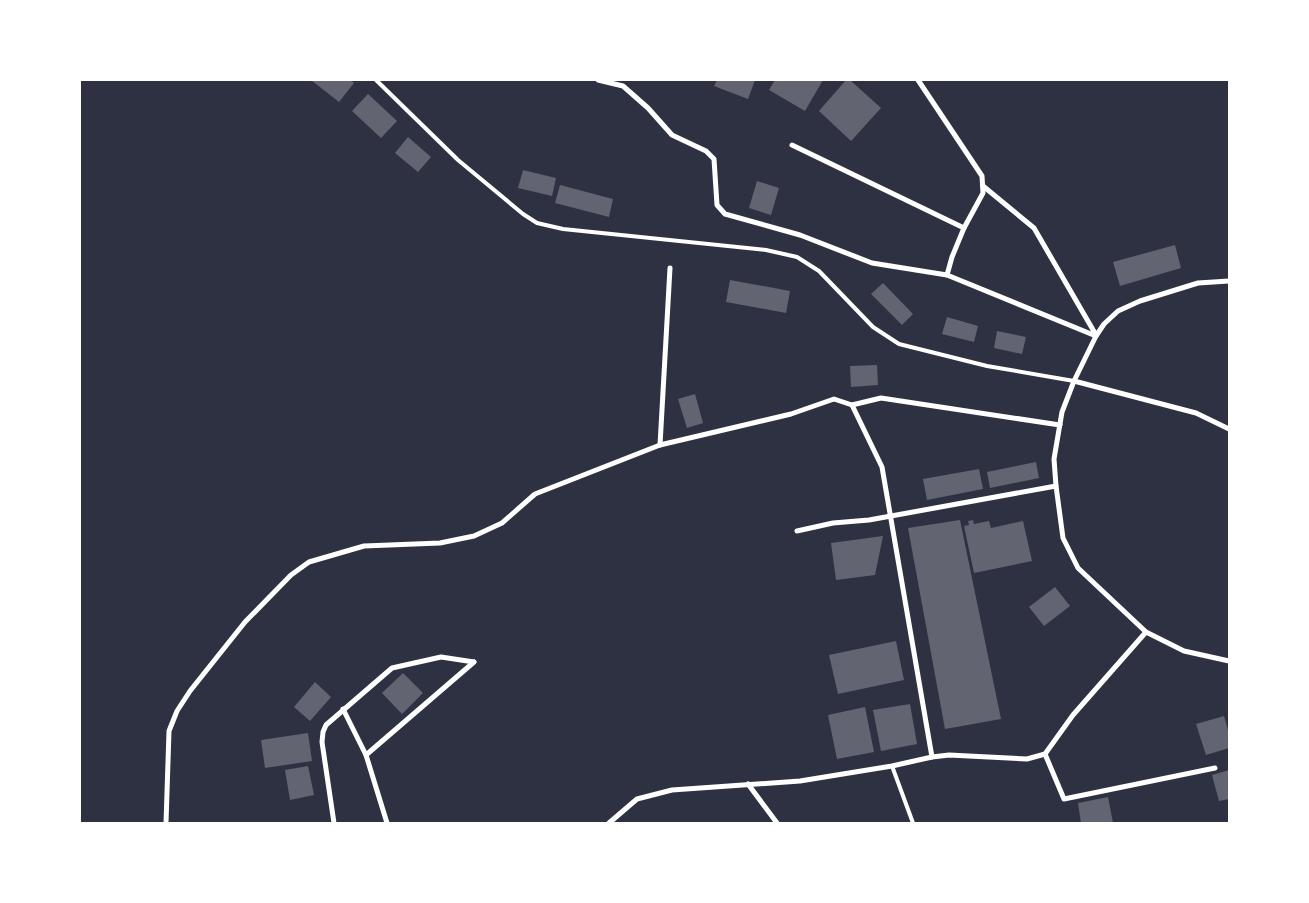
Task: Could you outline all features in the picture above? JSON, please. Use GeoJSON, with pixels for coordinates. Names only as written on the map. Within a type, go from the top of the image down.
{"type":"FeatureCollection","features":[{"type":"Feature","properties":{"kind":"street"},"geometry":{"type":"LineString","coordinates":[[598,80],[623,83],[672,135],[706,151],[714,159],[717,205],[725,214],[800,235],[872,263],[947,275],[1096,336]]}},
{"type":"Feature","properties":{"kind":"street"},"geometry":{"type":"LineString","coordinates":[[918,80],[982,176],[983,193],[964,228],[947,275]]}},
{"type":"Feature","properties":{"kind":"street"},"geometry":{"type":"LineString","coordinates":[[792,145],[964,228]]}},
{"type":"Feature","properties":{"kind":"street"},"geometry":{"type":"LineString","coordinates":[[983,186],[1034,228],[1096,336]]}},
{"type":"Feature","properties":{"kind":"street"},"geometry":{"type":"LineString","coordinates":[[660,445],[670,268]]}},
{"type":"Feature","properties":{"kind":"street"},"geometry":{"type":"LineString","coordinates":[[1229,281],[1198,283],[1140,301],[1118,310],[1104,324],[1074,381],[1062,412],[1054,459],[1063,538],[1078,568],[1146,632],[1184,651],[1229,661]]}},
{"type":"Feature","properties":{"kind":"street"},"geometry":{"type":"LineString","coordinates":[[1074,381],[1196,414],[1229,429]]}},
{"type":"Feature","properties":{"kind":"street"},"geometry":{"type":"LineString","coordinates":[[166,823],[169,731],[177,711],[190,691],[244,622],[291,575],[309,562],[364,546],[440,543],[474,536],[502,523],[535,494],[660,445],[791,414],[834,399],[852,405],[881,398],[1060,425]]}},
{"type":"Feature","properties":{"kind":"street"},"geometry":{"type":"LineString","coordinates":[[852,405],[882,468],[932,757]]}},
{"type":"Feature","properties":{"kind":"street"},"geometry":{"type":"LineString","coordinates":[[797,531],[833,523],[869,520],[1056,486]]}},
{"type":"Feature","properties":{"kind":"street"},"geometry":{"type":"LineString","coordinates":[[609,823],[637,799],[672,790],[800,781],[948,755],[1027,759],[1045,754],[1073,715],[1146,632]]}},
{"type":"Feature","properties":{"kind":"street"},"geometry":{"type":"LineString","coordinates":[[334,823],[322,732],[326,725],[392,668],[441,657],[474,662],[366,754]]}},
{"type":"Feature","properties":{"kind":"street"},"geometry":{"type":"LineString","coordinates":[[343,709],[366,754],[387,823]]}},
{"type":"Feature","properties":{"kind":"street"},"geometry":{"type":"LineString","coordinates":[[1045,754],[1064,799],[1215,768]]}},
{"type":"Feature","properties":{"kind":"street"},"geometry":{"type":"LineString","coordinates":[[748,784],[777,823]]}},
{"type":"Feature","properties":{"kind":"lane"},"geometry":{"type":"LineString","coordinates":[[376,80],[458,160],[522,214],[537,223],[563,229],[766,250],[797,257],[819,271],[872,327],[899,344],[987,366],[1074,381]]}},
{"type":"Feature","properties":{"kind":"lane"},"geometry":{"type":"LineString","coordinates":[[892,766],[913,823]]}},
{"type":"Feature","properties":{"kind":"building"},"geometry":{"type":"Polygon","coordinates":[[[311,80],[350,80],[354,83],[339,102],[311,80]]]}},
{"type":"Feature","properties":{"kind":"building"},"geometry":{"type":"Polygon","coordinates":[[[717,80],[755,80],[748,99],[714,86],[717,80]]]}},
{"type":"Feature","properties":{"kind":"building"},"geometry":{"type":"Polygon","coordinates":[[[775,80],[823,80],[805,111],[769,90],[775,80]]]}},
{"type":"Feature","properties":{"kind":"building"},"geometry":{"type":"Polygon","coordinates":[[[846,80],[850,80],[881,108],[851,141],[819,111],[846,80]]]}},
{"type":"Feature","properties":{"kind":"building"},"geometry":{"type":"Polygon","coordinates":[[[368,94],[397,121],[381,138],[352,111],[368,94]]]}},
{"type":"Feature","properties":{"kind":"building"},"geometry":{"type":"Polygon","coordinates":[[[408,137],[431,157],[418,172],[395,153],[408,137]]]}},
{"type":"Feature","properties":{"kind":"building"},"geometry":{"type":"Polygon","coordinates":[[[523,170],[556,178],[552,196],[518,188],[523,170]]]}},
{"type":"Feature","properties":{"kind":"building"},"geometry":{"type":"Polygon","coordinates":[[[757,181],[779,188],[771,215],[749,208],[757,181]]]}},
{"type":"Feature","properties":{"kind":"building"},"geometry":{"type":"Polygon","coordinates":[[[560,185],[613,199],[609,217],[555,203],[560,185]]]}},
{"type":"Feature","properties":{"kind":"building"},"geometry":{"type":"Polygon","coordinates":[[[1175,245],[1181,268],[1120,286],[1113,262],[1175,245]]]}},
{"type":"Feature","properties":{"kind":"building"},"geometry":{"type":"Polygon","coordinates":[[[730,280],[790,291],[786,313],[726,302],[730,280]]]}},
{"type":"Feature","properties":{"kind":"building"},"geometry":{"type":"Polygon","coordinates":[[[883,283],[913,314],[902,325],[871,294],[883,283]]]}},
{"type":"Feature","properties":{"kind":"building"},"geometry":{"type":"Polygon","coordinates":[[[947,317],[978,326],[974,342],[942,334],[947,317]]]}},
{"type":"Feature","properties":{"kind":"building"},"geometry":{"type":"Polygon","coordinates":[[[997,331],[1026,337],[1022,354],[994,348],[997,331]]]}},
{"type":"Feature","properties":{"kind":"building"},"geometry":{"type":"Polygon","coordinates":[[[877,365],[878,385],[851,387],[850,366],[877,365]]]}},
{"type":"Feature","properties":{"kind":"building"},"geometry":{"type":"Polygon","coordinates":[[[695,394],[703,423],[687,428],[678,399],[695,394]]]}},
{"type":"Feature","properties":{"kind":"building"},"geometry":{"type":"Polygon","coordinates":[[[1036,462],[1039,478],[990,488],[987,472],[1036,462]]]}},
{"type":"Feature","properties":{"kind":"building"},"geometry":{"type":"Polygon","coordinates":[[[979,469],[983,489],[927,500],[923,479],[979,469]]]}},
{"type":"Feature","properties":{"kind":"building"},"geometry":{"type":"Polygon","coordinates":[[[960,520],[1001,719],[945,729],[908,528],[960,520]]]}},
{"type":"Feature","properties":{"kind":"building"},"geometry":{"type":"Polygon","coordinates":[[[973,520],[974,524],[989,521],[991,528],[1023,521],[1032,561],[974,573],[964,526],[969,525],[968,521],[973,520]]]}},
{"type":"Feature","properties":{"kind":"building"},"geometry":{"type":"Polygon","coordinates":[[[883,536],[875,575],[836,580],[831,543],[883,536]]]}},
{"type":"Feature","properties":{"kind":"building"},"geometry":{"type":"Polygon","coordinates":[[[1055,587],[1070,606],[1044,626],[1029,607],[1055,587]]]}},
{"type":"Feature","properties":{"kind":"building"},"geometry":{"type":"Polygon","coordinates":[[[896,641],[904,680],[838,694],[829,655],[896,641]]]}},
{"type":"Feature","properties":{"kind":"building"},"geometry":{"type":"Polygon","coordinates":[[[403,673],[423,693],[402,714],[382,693],[403,673]]]}},
{"type":"Feature","properties":{"kind":"building"},"geometry":{"type":"Polygon","coordinates":[[[315,682],[331,697],[310,721],[294,707],[315,682]]]}},
{"type":"Feature","properties":{"kind":"building"},"geometry":{"type":"Polygon","coordinates":[[[910,704],[917,744],[881,751],[873,710],[910,704]]]}},
{"type":"Feature","properties":{"kind":"building"},"geometry":{"type":"Polygon","coordinates":[[[865,707],[874,752],[837,759],[828,715],[865,707]]]}},
{"type":"Feature","properties":{"kind":"building"},"geometry":{"type":"Polygon","coordinates":[[[1224,716],[1229,734],[1229,748],[1206,755],[1196,724],[1224,716]]]}},
{"type":"Feature","properties":{"kind":"building"},"geometry":{"type":"Polygon","coordinates":[[[308,733],[312,761],[265,768],[261,740],[308,733]]]}},
{"type":"Feature","properties":{"kind":"building"},"geometry":{"type":"Polygon","coordinates":[[[308,766],[314,795],[290,800],[285,770],[308,766]]]}},
{"type":"Feature","properties":{"kind":"building"},"geometry":{"type":"Polygon","coordinates":[[[1229,770],[1229,799],[1219,801],[1212,775],[1229,770]]]}},
{"type":"Feature","properties":{"kind":"building"},"geometry":{"type":"Polygon","coordinates":[[[1108,797],[1113,823],[1081,823],[1078,803],[1108,797]]]}}]}
